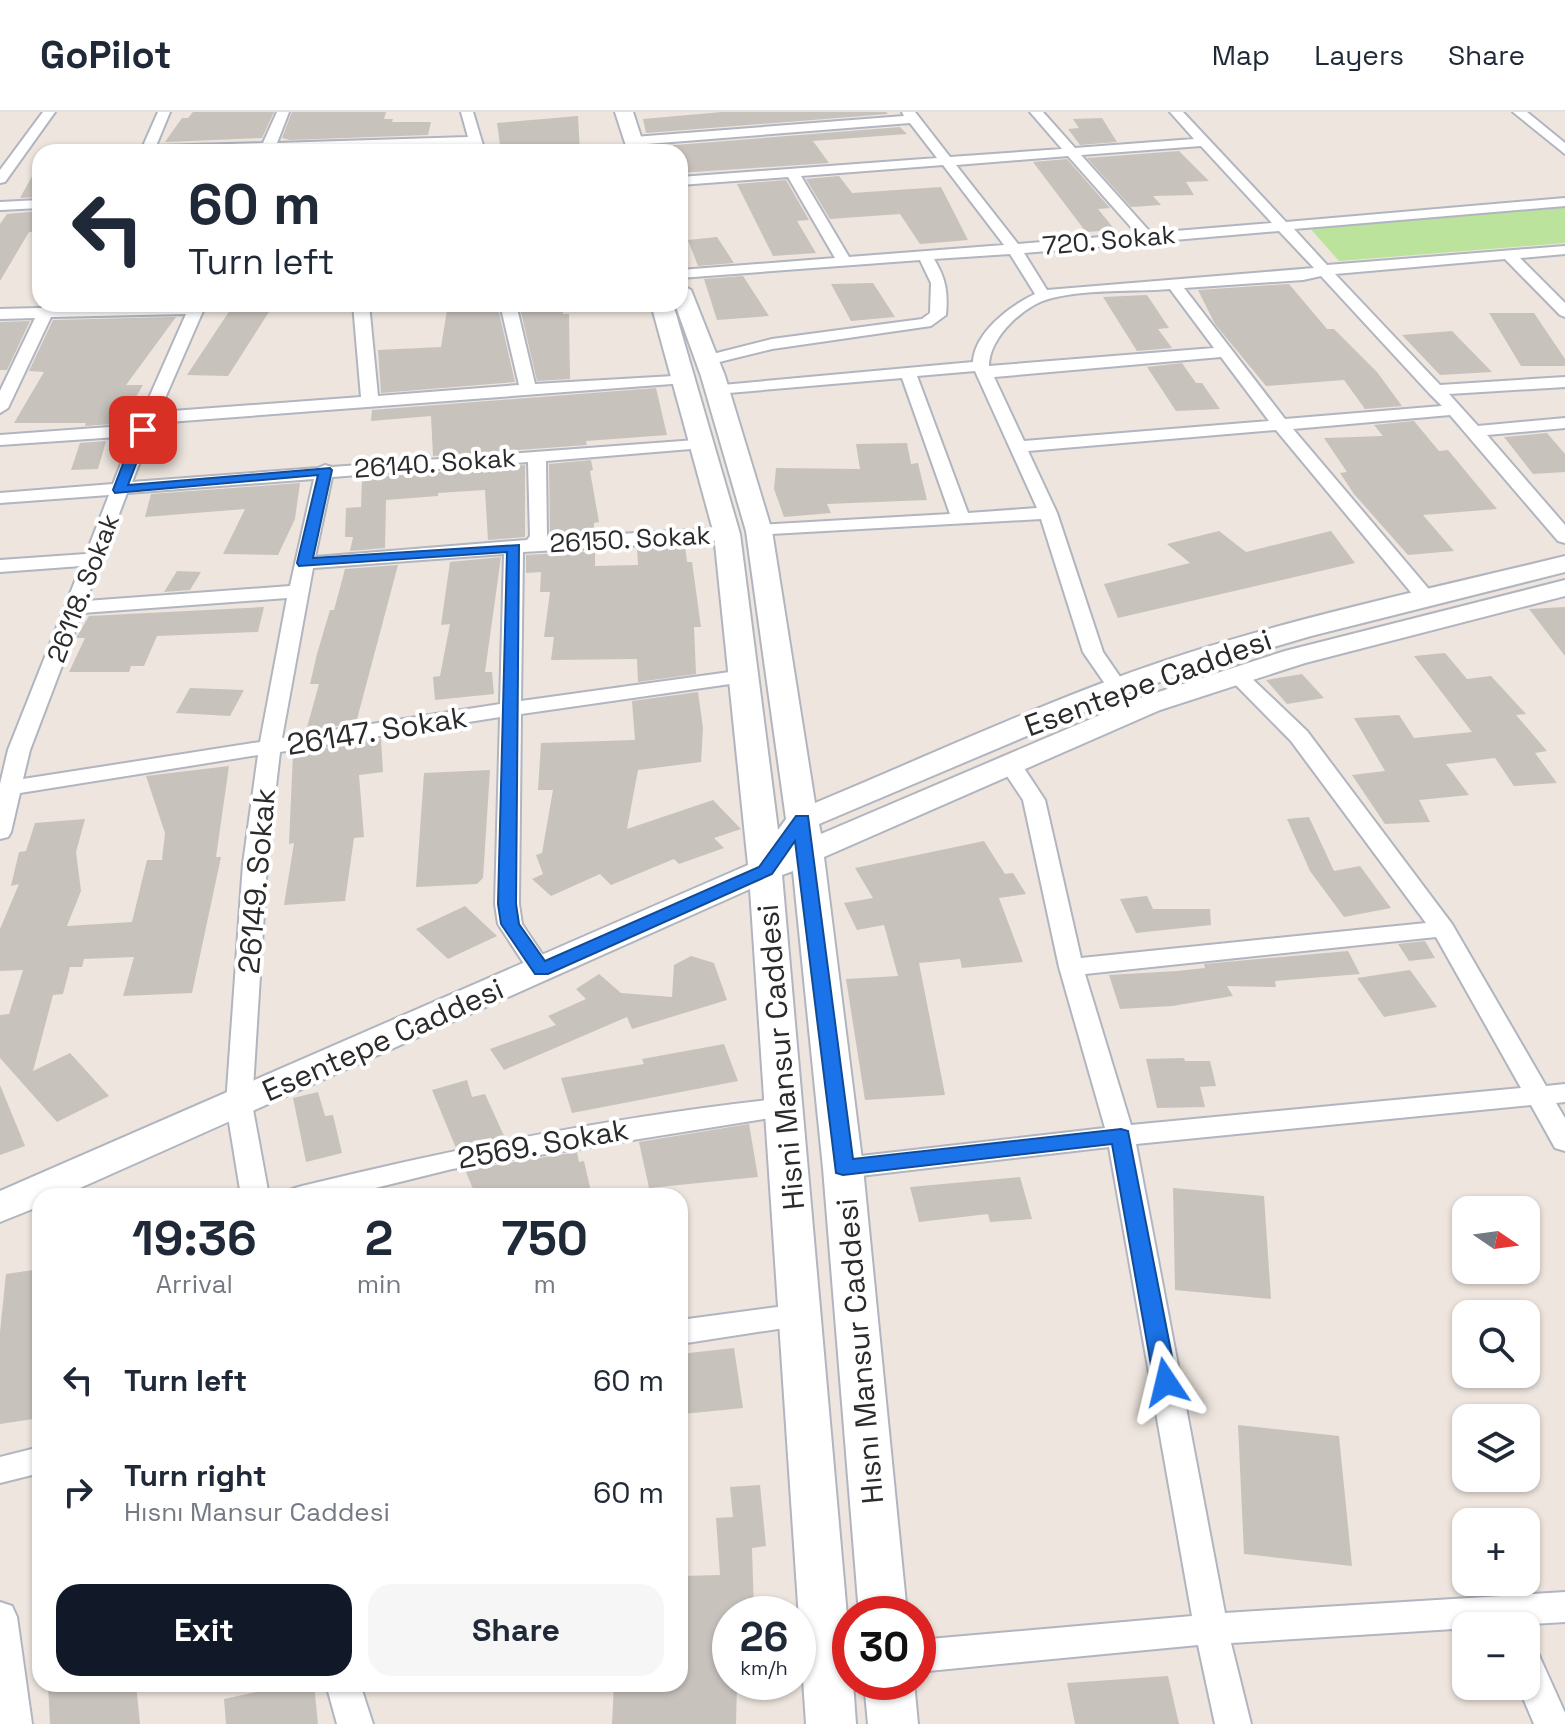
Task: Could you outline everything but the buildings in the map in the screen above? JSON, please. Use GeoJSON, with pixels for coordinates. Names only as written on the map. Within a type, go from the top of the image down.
{"type":"FeatureCollection","features":[{"type":"Feature","properties":{"kind":"main road"},"geometry":{"type":"LineString","coordinates":[[624,112],[634,144]]}},
{"type":"Feature","properties":{"kind":"main road","name":"Hisni Mansur Caddesi"},"geometry":{"type":"LineString","coordinates":[[667,312],[703,376],[703,443],[743,532],[744,676],[766,870],[786,1107],[831,1724]]}},
{"type":"Feature","properties":{"kind":"main road","name":"Hısnı Mansur Caddesi"},"geometry":{"type":"LineString","coordinates":[[686,312],[743,532],[804,836],[843,1168],[881,1596]]}},
{"type":"Feature","properties":{"kind":"main road","name":"Esentepe Caddesi"},"geometry":{"type":"LineString","coordinates":[[804,836],[962,752],[1117,687],[1241,646],[1565,564]]}},
{"type":"Feature","properties":{"kind":"main road","name":"Esentepe Caddesi"},"geometry":{"type":"LineString","coordinates":[[804,836],[1010,764],[1150,704],[1237,675],[1565,588]]}},
{"type":"Feature","properties":{"kind":"main road"},"geometry":{"type":"LineString","coordinates":[[793,770],[815,783],[841,785],[962,752]]}},
{"type":"Feature","properties":{"kind":"main road"},"geometry":{"type":"LineString","coordinates":[[766,870],[804,836]]}},
{"type":"Feature","properties":{"kind":"main road","name":"Esentepe Caddesi"},"geometry":{"type":"LineString","coordinates":[[44,1188],[766,870]]}},
{"type":"Feature","properties":{"kind":"main road","name":"Esentepe Caddesi"},"geometry":{"type":"LineString","coordinates":[[0,1207],[32,1193]]}},
{"type":"Feature","properties":{"kind":"main road"},"geometry":{"type":"LineString","coordinates":[[891,1700],[893,1724]]}},
{"type":"Feature","properties":{"kind":"street"},"geometry":{"type":"LineString","coordinates":[[0,179],[49,112]]}},
{"type":"Feature","properties":{"kind":"street"},"geometry":{"type":"LineString","coordinates":[[151,144],[164,112]]}},
{"type":"Feature","properties":{"kind":"street"},"geometry":{"type":"LineString","coordinates":[[269,144],[283,112]]}},
{"type":"Feature","properties":{"kind":"street"},"geometry":{"type":"LineString","coordinates":[[467,112],[476,144]]}},
{"type":"Feature","properties":{"kind":"street"},"geometry":{"type":"LineString","coordinates":[[760,112],[771,131]]}},
{"type":"Feature","properties":{"kind":"street"},"geometry":{"type":"LineString","coordinates":[[1036,112],[1147,237]]}},
{"type":"Feature","properties":{"kind":"street"},"geometry":{"type":"LineString","coordinates":[[1176,112],[1455,410],[1565,537]]}},
{"type":"Feature","properties":{"kind":"street"},"geometry":{"type":"LineString","coordinates":[[1519,112],[1562,145]]}},
{"type":"Feature","properties":{"kind":"street"},"geometry":{"type":"LineString","coordinates":[[660,144],[911,115]]}},
{"type":"Feature","properties":{"kind":"street","name":"720. Sokak"},"geometry":{"type":"LineString","coordinates":[[911,115],[1014,249],[1565,202]]}},
{"type":"Feature","properties":{"kind":"street"},"geometry":{"type":"LineString","coordinates":[[688,180],[1205,142]]}},
{"type":"Feature","properties":{"kind":"street"},"geometry":{"type":"LineString","coordinates":[[0,154],[32,153]]}},
{"type":"Feature","properties":{"kind":"street"},"geometry":{"type":"LineString","coordinates":[[792,172],[844,261]]}},
{"type":"Feature","properties":{"kind":"street"},"geometry":{"type":"LineString","coordinates":[[0,206],[32,204]]}},
{"type":"Feature","properties":{"kind":"street"},"geometry":{"type":"LineString","coordinates":[[688,273],[1014,249],[1043,295]]}},
{"type":"Feature","properties":{"kind":"street"},"geometry":{"type":"LineString","coordinates":[[1117,687],[1093,652],[1048,513],[982,370],[981,349],[986,340],[1043,295],[1303,276],[1324,270],[1565,250]]}},
{"type":"Feature","properties":{"kind":"street"},"geometry":{"type":"LineString","coordinates":[[703,376],[772,344],[830,339],[926,323],[938,315],[942,291],[941,281],[924,255]]}},
{"type":"Feature","properties":{"kind":"street"},"geometry":{"type":"LineString","coordinates":[[1509,255],[1565,312]]}},
{"type":"Feature","properties":{"kind":"street"},"geometry":{"type":"LineString","coordinates":[[1174,285],[1281,425],[1426,598]]}},
{"type":"Feature","properties":{"kind":"street"},"geometry":{"type":"LineString","coordinates":[[0,314],[83,312]]}},
{"type":"Feature","properties":{"kind":"street","name":"26118. Sokak"},"geometry":{"type":"LineString","coordinates":[[0,832],[11,788],[10,752],[76,608],[145,424],[193,312]]}},
{"type":"Feature","properties":{"kind":"street"},"geometry":{"type":"LineString","coordinates":[[362,312],[370,402]]}},
{"type":"Feature","properties":{"kind":"street"},"geometry":{"type":"LineString","coordinates":[[510,312],[528,390]]}},
{"type":"Feature","properties":{"kind":"street"},"geometry":{"type":"LineString","coordinates":[[0,408],[45,314]]}},
{"type":"Feature","properties":{"kind":"street"},"geometry":{"type":"LineString","coordinates":[[0,440],[370,402],[703,376],[982,370],[1226,352]]}},
{"type":"Feature","properties":{"kind":"street"},"geometry":{"type":"LineString","coordinates":[[908,373],[960,517]]}},
{"type":"Feature","properties":{"kind":"street"},"geometry":{"type":"LineString","coordinates":[[1435,390],[1565,382]]}},
{"type":"Feature","properties":{"kind":"street"},"geometry":{"type":"LineString","coordinates":[[1016,447],[1455,410]]}},
{"type":"Feature","properties":{"kind":"street"},"geometry":{"type":"LineString","coordinates":[[1474,431],[1565,423]]}},
{"type":"Feature","properties":{"kind":"street","name":"26140. Sokak"},"geometry":{"type":"LineString","coordinates":[[0,498],[325,470],[703,443]]}},
{"type":"Feature","properties":{"kind":"street"},"geometry":{"type":"LineString","coordinates":[[537,455],[539,536],[523,546],[509,709],[507,904],[510,924],[541,970]]}},
{"type":"Feature","properties":{"kind":"street","name":"26149. Sokak"},"geometry":{"type":"LineString","coordinates":[[254,1188],[239,1104],[255,864],[270,748],[298,591],[325,470]]}},
{"type":"Feature","properties":{"kind":"street","name":"26150. Sokak"},"geometry":{"type":"LineString","coordinates":[[304,563],[1048,513]]}},
{"type":"Feature","properties":{"kind":"street"},"geometry":{"type":"LineString","coordinates":[[0,566],[93,559]]}},
{"type":"Feature","properties":{"kind":"street"},"geometry":{"type":"LineString","coordinates":[[76,608],[298,591]]}},
{"type":"Feature","properties":{"kind":"street"},"geometry":{"type":"LineString","coordinates":[[1237,675],[1299,736],[1443,929],[1552,1094],[1565,1141]]}},
{"type":"Feature","properties":{"kind":"street","name":"26147. Sokak"},"geometry":{"type":"LineString","coordinates":[[11,788],[509,709],[744,676]]}},
{"type":"Feature","properties":{"kind":"street"},"geometry":{"type":"LineString","coordinates":[[1010,764],[1034,800],[1071,967],[1121,1136],[1211,1629],[1233,1724]]}},
{"type":"Feature","properties":{"kind":"street"},"geometry":{"type":"LineString","coordinates":[[1071,967],[1443,929]]}},
{"type":"Feature","properties":{"kind":"street"},"geometry":{"type":"LineString","coordinates":[[843,1168],[1121,1136],[1552,1094]]}},
{"type":"Feature","properties":{"kind":"street","name":"2569. Sokak"},"geometry":{"type":"LineString","coordinates":[[334,1188],[452,1159],[721,1114],[786,1107]]}},
{"type":"Feature","properties":{"kind":"street"},"geometry":{"type":"LineString","coordinates":[[688,1331],[800,1316]]}},
{"type":"Feature","properties":{"kind":"street"},"geometry":{"type":"LineString","coordinates":[[0,1470],[32,1462]]}},
{"type":"Feature","properties":{"kind":"street"},"geometry":{"type":"LineString","coordinates":[[1538,1612],[1565,1607]]}},
{"type":"Feature","properties":{"kind":"street"},"geometry":{"type":"LineString","coordinates":[[0,1617],[14,1724]]}},
{"type":"Feature","properties":{"kind":"street"},"geometry":{"type":"LineString","coordinates":[[936,1654],[1211,1629],[1452,1620]]}},
{"type":"Feature","properties":{"kind":"street"},"geometry":{"type":"LineString","coordinates":[[345,1692],[355,1724]]}},
{"type":"Feature","properties":{"kind":"street"},"geometry":{"type":"LineString","coordinates":[[1540,1696],[1552,1724]]}},
{"type":"Feature","properties":{"kind":"green space"},"geometry":{"type":"Polygon","coordinates":[[[1565,207],[1565,243],[1339,261],[1308,226],[1565,207]]]}},
{"type":"Feature","properties":{"kind":"route"},"geometry":{"type":"LineString","coordinates":[[143,430],[120,490],[325,470],[304,563],[514,548],[507,904],[510,924],[541,970],[766,870],[802,820],[843,1168],[1121,1136],[1166,1382]]}}]}
